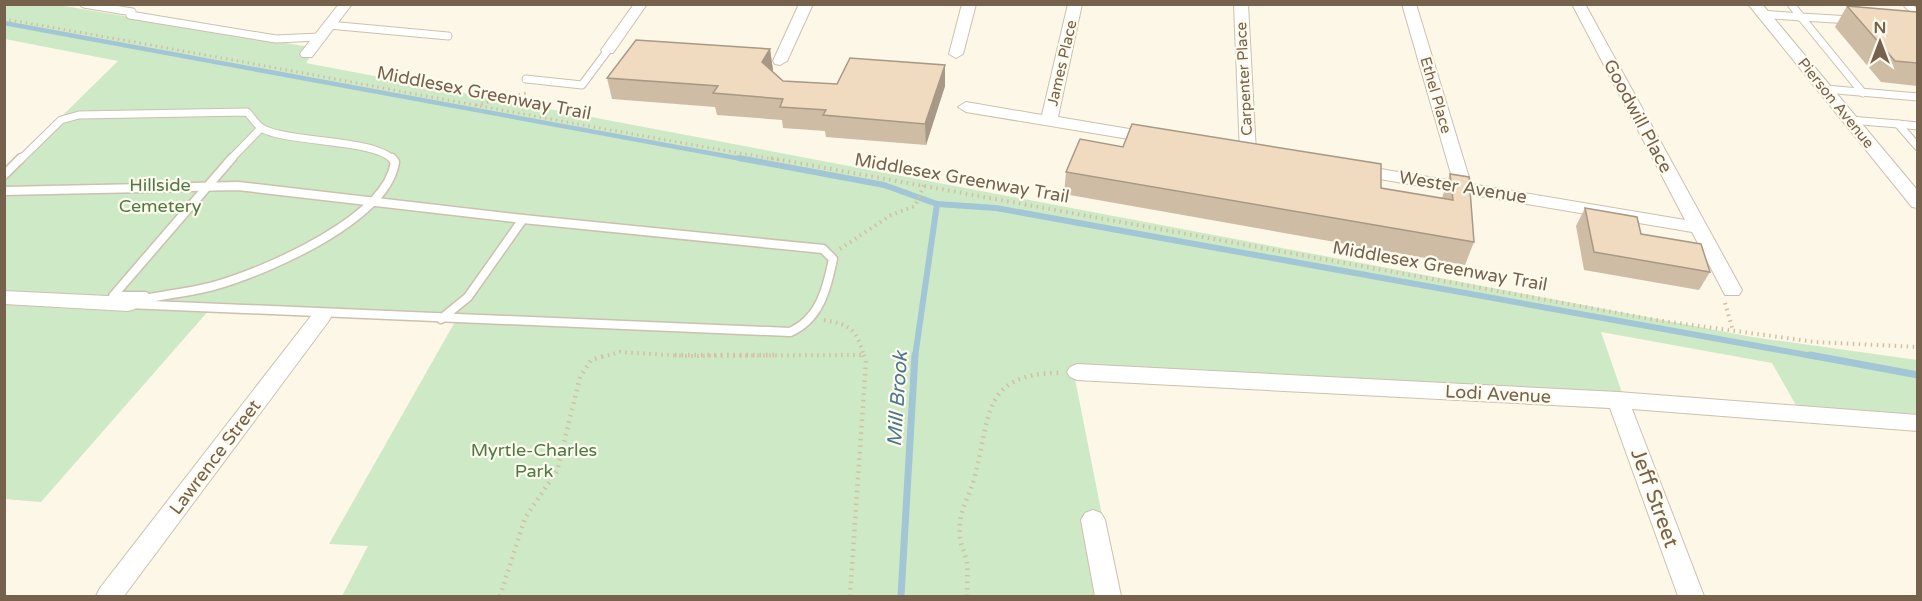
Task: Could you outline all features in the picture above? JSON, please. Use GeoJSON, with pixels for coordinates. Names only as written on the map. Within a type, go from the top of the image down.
{"type":"FeatureCollection","features":[{"type":"Feature","properties":{"kind":"street"},"geometry":{"type":"LineString","coordinates":[[306,54],[346,4]]}},
{"type":"Feature","properties":{"kind":"street"},"geometry":{"type":"LineString","coordinates":[[608,50],[641,4]]}},
{"type":"Feature","properties":{"kind":"street"},"geometry":{"type":"LineString","coordinates":[[780,61],[806,4]]}},
{"type":"Feature","properties":{"kind":"street"},"geometry":{"type":"LineString","coordinates":[[956,54],[969,4]]}},
{"type":"Feature","properties":{"kind":"street","name":"James Place"},"geometry":{"type":"LineString","coordinates":[[1049,121],[1075,4]]}},
{"type":"Feature","properties":{"kind":"street","name":"Carpenter Place"},"geometry":{"type":"LineString","coordinates":[[1241,4],[1248,153]]}},
{"type":"Feature","properties":{"kind":"street","name":"Ethel Place"},"geometry":{"type":"LineString","coordinates":[[1409,4],[1463,186]]}},
{"type":"Feature","properties":{"kind":"street","name":"Goodwill Place"},"geometry":{"type":"LineString","coordinates":[[1578,4],[1732,290]]}},
{"type":"Feature","properties":{"kind":"street","name":"Pierson Avenue"},"geometry":{"type":"LineString","coordinates":[[1758,9],[1917,203]]}},
{"type":"Feature","properties":{"kind":"street"},"geometry":{"type":"LineString","coordinates":[[966,107],[1166,140]]}},
{"type":"Feature","properties":{"kind":"street","name":"Wester Avenue"},"geometry":{"type":"LineString","coordinates":[[1339,167],[1463,186],[1699,228]]}},
{"type":"Feature","properties":{"kind":"street"},"geometry":{"type":"LineString","coordinates":[[4,297],[128,304]]}},
{"type":"Feature","properties":{"kind":"street","name":"Lawrence Street"},"geometry":{"type":"LineString","coordinates":[[109,597],[321,317]]}},
{"type":"Feature","properties":{"kind":"street","name":"Lodi Avenue"},"geometry":{"type":"LineString","coordinates":[[1077,372],[1618,400],[1917,423]]}},
{"type":"Feature","properties":{"kind":"street","name":"Jeff Street"},"geometry":{"type":"LineString","coordinates":[[1618,400],[1691,597]]}},
{"type":"Feature","properties":{"kind":"street"},"geometry":{"type":"LineString","coordinates":[[1093,520],[1108,597]]}},
{"type":"Feature","properties":{"kind":"lane"},"geometry":{"type":"LineString","coordinates":[[84,4],[132,12],[130,15],[276,39],[320,37]]}},
{"type":"Feature","properties":{"kind":"lane"},"geometry":{"type":"LineString","coordinates":[[1791,4],[1863,93]]}},
{"type":"Feature","properties":{"kind":"lane"},"geometry":{"type":"LineString","coordinates":[[1907,4],[1917,15]]}},
{"type":"Feature","properties":{"kind":"lane"},"geometry":{"type":"LineString","coordinates":[[1758,9],[1857,21]]}},
{"type":"Feature","properties":{"kind":"lane"},"geometry":{"type":"LineString","coordinates":[[329,25],[448,36]]}},
{"type":"Feature","properties":{"kind":"lane"},"geometry":{"type":"LineString","coordinates":[[526,79],[582,85],[608,50]]}},
{"type":"Feature","properties":{"kind":"lane"},"geometry":{"type":"LineString","coordinates":[[1825,89],[1917,97]]}},
{"type":"Feature","properties":{"kind":"lane"},"geometry":{"type":"LineString","coordinates":[[4,175],[62,120],[73,116],[239,111],[251,114],[261,128],[280,134],[376,150],[389,155],[395,162],[397,170],[394,178],[373,202],[298,253],[264,269],[213,286],[156,296],[128,304]]}},
{"type":"Feature","properties":{"kind":"lane"},"geometry":{"type":"LineString","coordinates":[[1850,120],[1917,126]]}},
{"type":"Feature","properties":{"kind":"lane"},"geometry":{"type":"LineString","coordinates":[[1898,124],[1917,147]]}},
{"type":"Feature","properties":{"kind":"lane"},"geometry":{"type":"LineString","coordinates":[[156,296],[113,296],[208,184],[250,137],[261,128]]}},
{"type":"Feature","properties":{"kind":"lane"},"geometry":{"type":"LineString","coordinates":[[4,191],[208,184],[823,249],[831,255],[832,264],[818,308],[811,319],[802,328],[785,332],[128,304]]}},
{"type":"Feature","properties":{"kind":"lane"},"geometry":{"type":"LineString","coordinates":[[441,319],[468,297],[523,219]]}},
{"type":"Feature","properties":{"kind":"path","name":"Middlesex Greenway Trail"},"geometry":{"type":"LineString","coordinates":[[4,19],[286,68],[472,105],[924,185],[1656,320],[1815,342],[1917,347]]}},
{"type":"Feature","properties":{"kind":"path"},"geometry":{"type":"LineString","coordinates":[[472,105],[510,99],[554,82]]}},
{"type":"Feature","properties":{"kind":"path"},"geometry":{"type":"LineString","coordinates":[[831,255],[891,215],[915,206],[924,185]]}},
{"type":"Feature","properties":{"kind":"path"},"geometry":{"type":"LineString","coordinates":[[811,319],[825,320],[853,328],[859,336],[862,356],[866,361],[850,597]]}},
{"type":"Feature","properties":{"kind":"path"},"geometry":{"type":"LineString","coordinates":[[500,597],[525,519],[557,471],[580,377],[591,360],[620,352],[683,356],[862,356]]}},
{"type":"Feature","properties":{"kind":"path"},"geometry":{"type":"LineString","coordinates":[[967,597],[967,563],[960,538],[962,506],[974,482],[986,418],[996,397],[1008,383],[1023,378],[1048,373],[1077,372]]}},
{"type":"Feature","properties":{"kind":"green space"},"geometry":{"type":"Polygon","coordinates":[[[4,5],[58,5],[316,48],[306,63],[1752,337],[1917,360],[1917,414],[1797,407],[1772,363],[1601,332],[1628,410],[1075,379],[1118,596],[342,596],[368,546],[329,544],[456,320],[210,309],[41,502],[5,499],[5,172],[118,61],[5,39],[4,5]]]}},
{"type":"Feature","properties":{"kind":"building"},"geometry":{"type":"Polygon","coordinates":[[[1847,6],[1917,12],[1917,63],[1895,61],[1847,6]]]}},
{"type":"Feature","properties":{"kind":"building"},"geometry":{"type":"Polygon","coordinates":[[[636,40],[770,49],[762,62],[783,81],[837,84],[850,58],[945,65],[925,124],[823,115],[826,110],[780,107],[783,99],[713,93],[718,86],[607,78],[636,40]]]}},
{"type":"Feature","properties":{"kind":"building"},"geometry":{"type":"Polygon","coordinates":[[[1132,124],[1381,164],[1381,188],[1453,200],[1450,174],[1469,177],[1474,242],[1066,172],[1080,139],[1123,147],[1132,124]]]}},
{"type":"Feature","properties":{"kind":"building"},"geometry":{"type":"Polygon","coordinates":[[[1585,208],[1637,217],[1641,234],[1701,244],[1710,272],[1594,252],[1585,208]]]}},
{"type":"Feature","properties":{"kind":"waterway"},"geometry":{"type":"LineString","coordinates":[[4,23],[747,160]]}},
{"type":"Feature","properties":{"kind":"waterway"},"geometry":{"type":"LineString","coordinates":[[739,158],[884,185],[937,204]]}},
{"type":"Feature","properties":{"kind":"waterway","name":"Mill Brook"},"geometry":{"type":"LineString","coordinates":[[915,357],[937,204]]}},
{"type":"Feature","properties":{"kind":"waterway"},"geometry":{"type":"LineString","coordinates":[[937,204],[996,208],[1818,357]]}},
{"type":"Feature","properties":{"kind":"waterway","name":"Mill Brook"},"geometry":{"type":"LineString","coordinates":[[901,596],[915,355]]}},
{"type":"Feature","properties":{"kind":"waterway"},"geometry":{"type":"LineString","coordinates":[[1810,355],[1918,375]]}},
{"type":"Feature","properties":{"kind":"park label","name":"Hillside Cemetery"},"geometry":{"type":"Point","coordinates":[160,195]}},
{"type":"Feature","properties":{"kind":"park label","name":"Myrtle-Charles Park"},"geometry":{"type":"Point","coordinates":[534,460]}}]}
